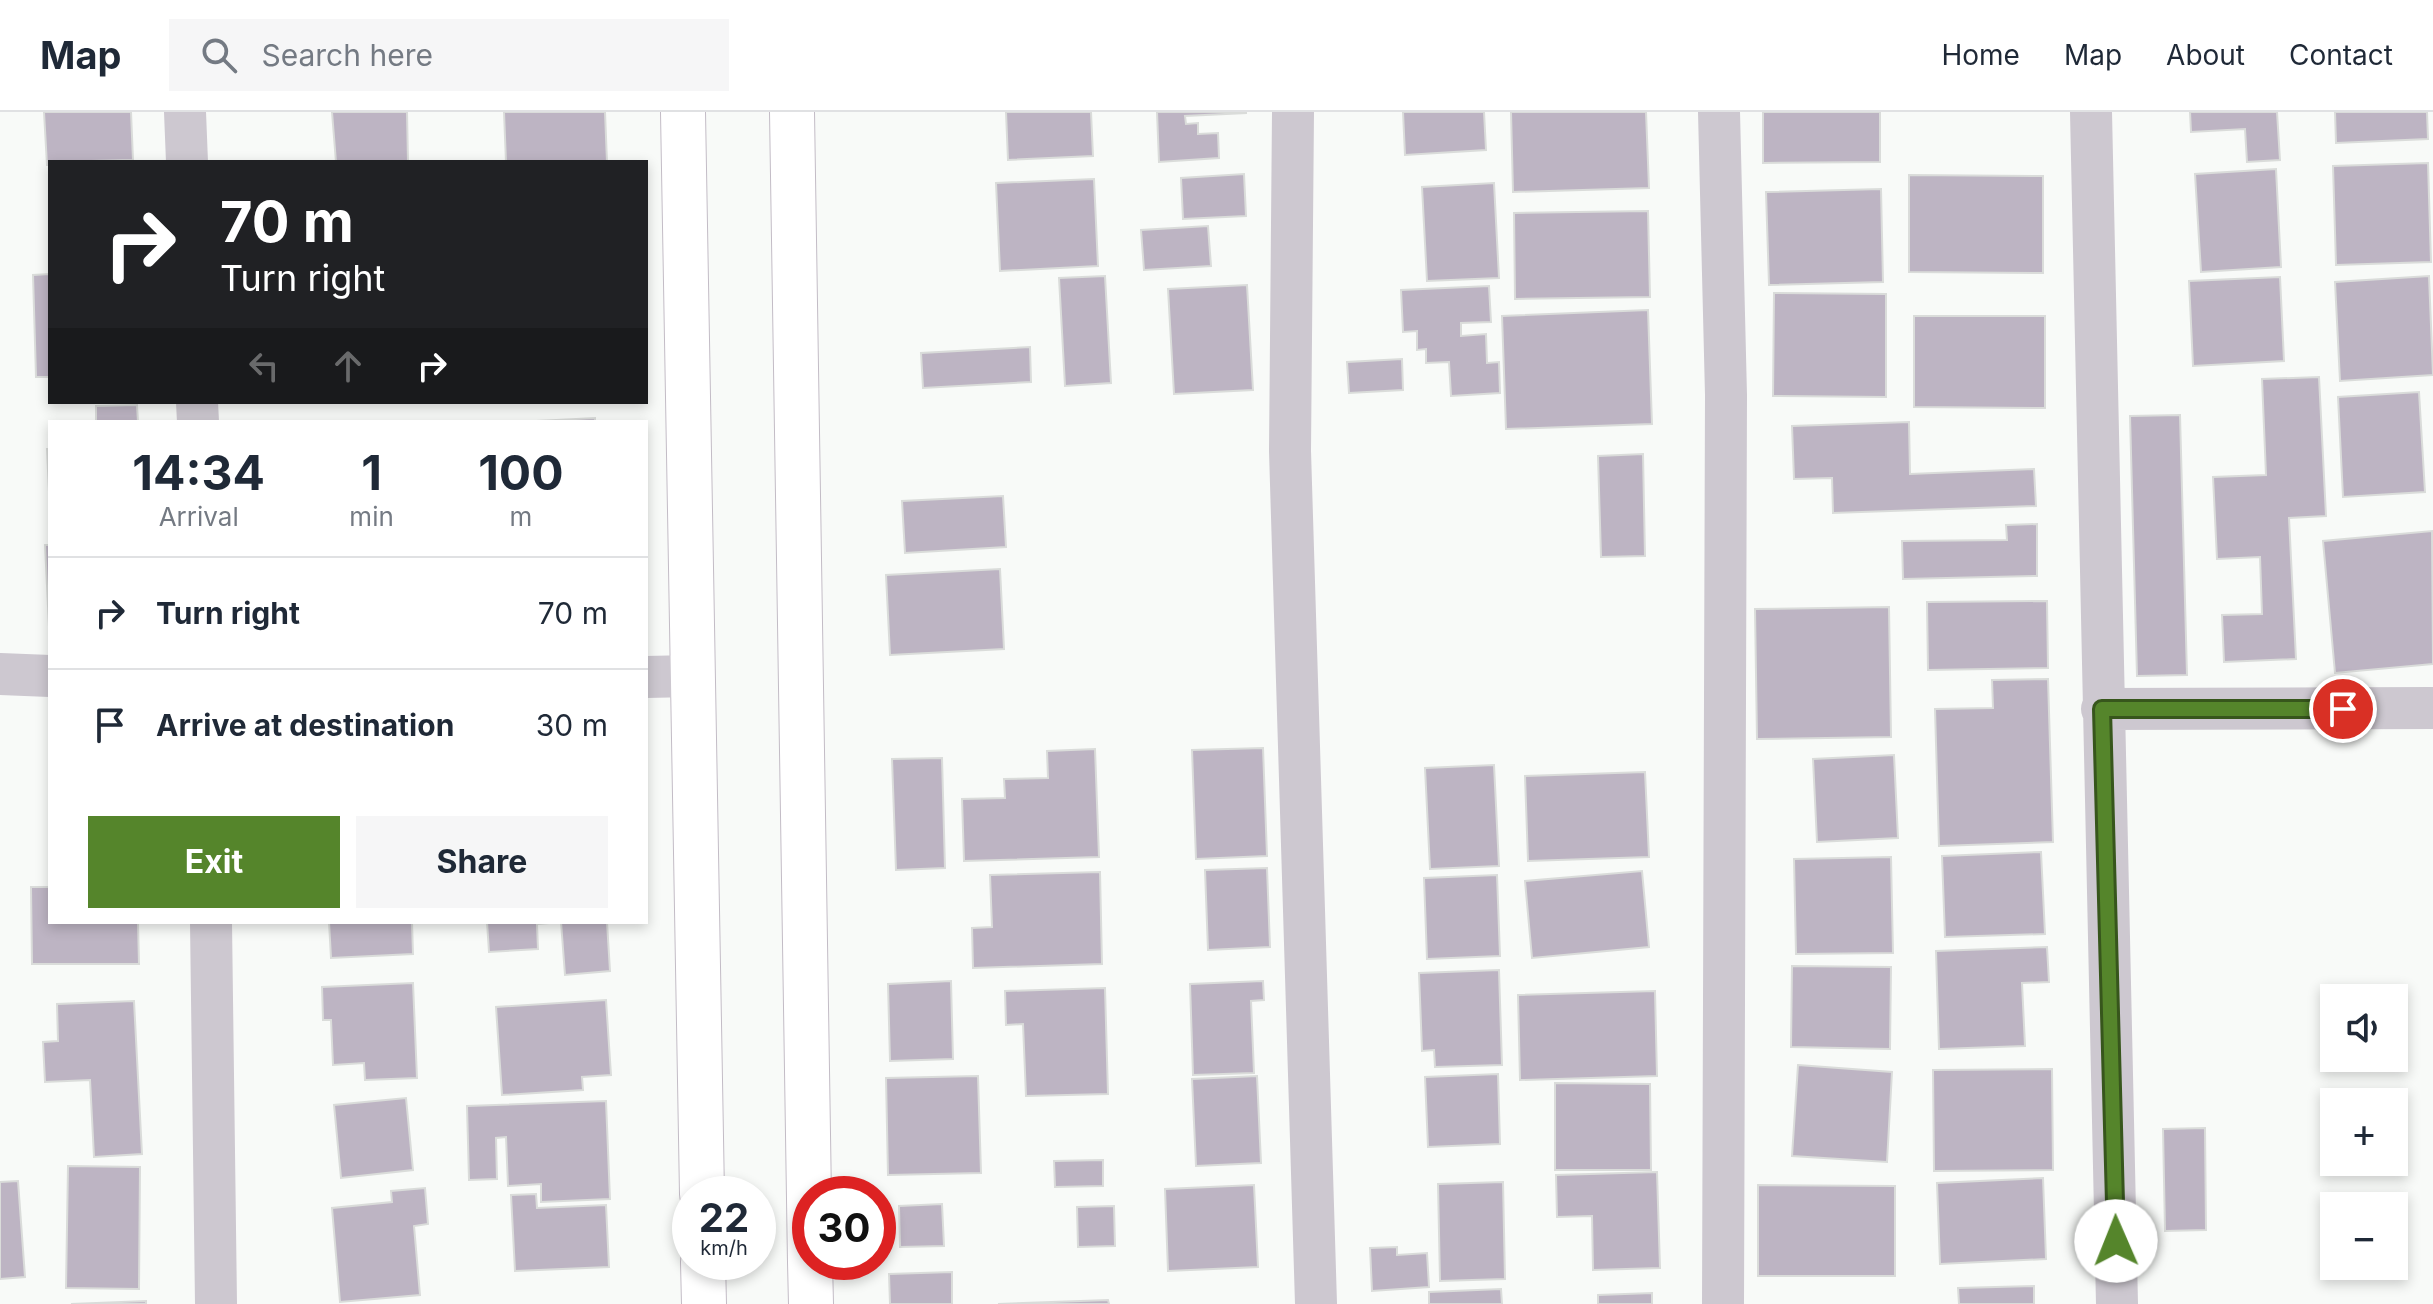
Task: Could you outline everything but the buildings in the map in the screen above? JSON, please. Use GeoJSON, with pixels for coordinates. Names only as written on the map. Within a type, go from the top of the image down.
{"type":"FeatureCollection","features":[{"type":"Feature","properties":{"kind":"main road"},"geometry":{"type":"LineString","coordinates":[[683,112],[702,1176]]}},
{"type":"Feature","properties":{"kind":"main road"},"geometry":{"type":"LineString","coordinates":[[792,112],[809,1176]]}},
{"type":"Feature","properties":{"kind":"main road"},"geometry":{"type":"LineString","coordinates":[[703,1280],[704,1304]]}},
{"type":"Feature","properties":{"kind":"main road"},"geometry":{"type":"LineString","coordinates":[[810,1280],[811,1304]]}},
{"type":"Feature","properties":{"kind":"street"},"geometry":{"type":"LineString","coordinates":[[185,112],[187,160]]}},
{"type":"Feature","properties":{"kind":"street"},"geometry":{"type":"LineString","coordinates":[[1293,112],[1290,451],[1316,1304]]}},
{"type":"Feature","properties":{"kind":"street"},"geometry":{"type":"LineString","coordinates":[[1719,112],[1726,395],[1723,1304]]}},
{"type":"Feature","properties":{"kind":"street"},"geometry":{"type":"LineString","coordinates":[[2091,112],[2117,1304]]}},
{"type":"Feature","properties":{"kind":"street"},"geometry":{"type":"LineString","coordinates":[[0,674],[48,676]]}},
{"type":"Feature","properties":{"kind":"street"},"geometry":{"type":"LineString","coordinates":[[648,677],[692,676]]}},
{"type":"Feature","properties":{"kind":"street"},"geometry":{"type":"LineString","coordinates":[[2102,709],[2433,708]]}},
{"type":"Feature","properties":{"kind":"street"},"geometry":{"type":"LineString","coordinates":[[211,924],[216,1304]]}},
{"type":"Feature","properties":{"kind":"route"},"geometry":{"type":"LineString","coordinates":[[2116,1241],[2102,709],[2343,709]]}}]}
